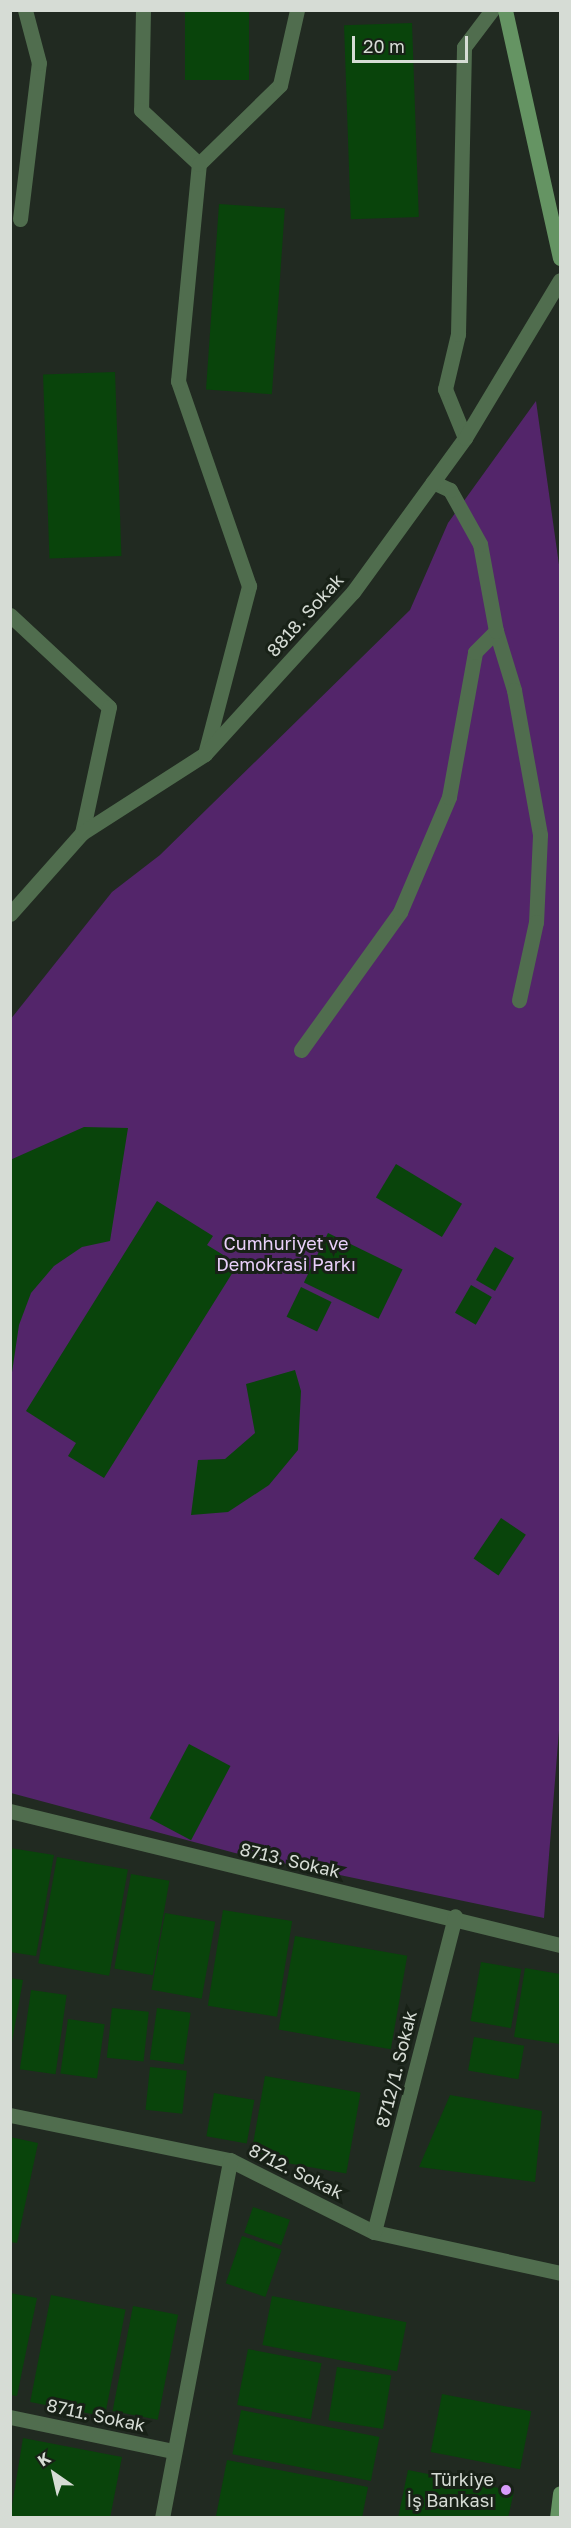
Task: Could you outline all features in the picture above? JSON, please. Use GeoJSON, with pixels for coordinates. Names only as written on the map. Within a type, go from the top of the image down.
{"type":"FeatureCollection","features":[{"type":"Feature","properties":{"kind":"street"},"geometry":{"type":"LineString","coordinates":[[21,219],[39,63],[25,10]]}},
{"type":"Feature","properties":{"kind":"street"},"geometry":{"type":"LineString","coordinates":[[143,10],[141,110],[199,164]]}},
{"type":"Feature","properties":{"kind":"street"},"geometry":{"type":"LineString","coordinates":[[205,754],[249,586],[178,381],[199,164],[280,85],[297,10]]}},
{"type":"Feature","properties":{"kind":"street"},"geometry":{"type":"LineString","coordinates":[[465,438],[445,389],[458,334],[464,47],[492,10]]}},
{"type":"Feature","properties":{"kind":"street"},"geometry":{"type":"LineString","coordinates":[[505,10],[561,258]]}},
{"type":"Feature","properties":{"kind":"street","name":"8818. Sokak"},"geometry":{"type":"LineString","coordinates":[[10,915],[82,833],[205,754],[353,592],[465,438],[561,280]]}},
{"type":"Feature","properties":{"kind":"street"},"geometry":{"type":"LineString","coordinates":[[434,482],[450,490],[480,544],[496,631],[514,690],[540,835],[536,922],[519,1000]]}},
{"type":"Feature","properties":{"kind":"street"},"geometry":{"type":"LineString","coordinates":[[10,615],[109,707],[82,833]]}},
{"type":"Feature","properties":{"kind":"street"},"geometry":{"type":"LineString","coordinates":[[301,1050],[400,912],[449,797],[476,652],[496,631]]}},
{"type":"Feature","properties":{"kind":"street","name":"8713. Sokak"},"geometry":{"type":"LineString","coordinates":[[10,1811],[455,1916],[561,1946]]}},
{"type":"Feature","properties":{"kind":"street","name":"8712/1. Sokak"},"geometry":{"type":"LineString","coordinates":[[374,2232],[455,1916]]}},
{"type":"Feature","properties":{"kind":"street","name":"8712. Sokak"},"geometry":{"type":"LineString","coordinates":[[10,2115],[230,2160],[374,2232],[561,2273]]}},
{"type":"Feature","properties":{"kind":"street"},"geometry":{"type":"LineString","coordinates":[[162,2517],[230,2160]]}},
{"type":"Feature","properties":{"kind":"street","name":"8711. Sokak"},"geometry":{"type":"LineString","coordinates":[[10,2417],[173,2451]]}},
{"type":"Feature","properties":{"kind":"street"},"geometry":{"type":"LineString","coordinates":[[557,2517],[561,2493]]}},
{"type":"Feature","properties":{"kind":"green space","name":"Cumhuriyet ve Demokrasi Parkı"},"geometry":{"type":"Polygon","coordinates":[[[536,401],[560,572],[560,1718],[544,1918],[235,1853],[11,1793],[10,1020],[112,892],[160,855],[410,610],[448,523],[536,401]]]}},
{"type":"Feature","properties":{"kind":"building"},"geometry":{"type":"Polygon","coordinates":[[[185,10],[249,10],[249,80],[185,80],[185,10]]]}},
{"type":"Feature","properties":{"kind":"building"},"geometry":{"type":"Polygon","coordinates":[[[412,23],[419,217],[351,219],[344,25],[412,23]]]}},
{"type":"Feature","properties":{"kind":"building"},"geometry":{"type":"Polygon","coordinates":[[[219,204],[285,209],[272,394],[206,390],[219,204]]]}},
{"type":"Feature","properties":{"kind":"building"},"geometry":{"type":"Polygon","coordinates":[[[115,372],[121,556],[49,558],[43,375],[115,372]]]}},
{"type":"Feature","properties":{"kind":"building"},"geometry":{"type":"Polygon","coordinates":[[[84,1127],[128,1128],[110,1241],[82,1247],[54,1266],[31,1293],[19,1325],[10,1386],[10,1160],[84,1127]]]}},
{"type":"Feature","properties":{"kind":"building"},"geometry":{"type":"Polygon","coordinates":[[[396,1164],[462,1204],[442,1237],[376,1197],[396,1164]]]}},
{"type":"Feature","properties":{"kind":"building"},"geometry":{"type":"Polygon","coordinates":[[[157,1201],[213,1236],[207,1245],[238,1264],[104,1478],[68,1456],[76,1443],[26,1411],[157,1201]]]}},
{"type":"Feature","properties":{"kind":"building"},"geometry":{"type":"Polygon","coordinates":[[[328,1233],[403,1269],[378,1319],[304,1282],[328,1233]]]}},
{"type":"Feature","properties":{"kind":"building"},"geometry":{"type":"Polygon","coordinates":[[[495,1247],[514,1258],[495,1291],[476,1280],[495,1247]]]}},
{"type":"Feature","properties":{"kind":"building"},"geometry":{"type":"Polygon","coordinates":[[[471,1285],[492,1297],[476,1325],[455,1313],[471,1285]]]}},
{"type":"Feature","properties":{"kind":"building"},"geometry":{"type":"Polygon","coordinates":[[[301,1287],[332,1302],[317,1332],[287,1317],[301,1287]]]}},
{"type":"Feature","properties":{"kind":"building"},"geometry":{"type":"Polygon","coordinates":[[[295,1370],[301,1391],[298,1450],[269,1485],[228,1512],[191,1515],[198,1460],[225,1459],[255,1433],[246,1384],[295,1370]]]}},
{"type":"Feature","properties":{"kind":"building"},"geometry":{"type":"Polygon","coordinates":[[[501,1518],[526,1535],[498,1575],[474,1559],[501,1518]]]}},
{"type":"Feature","properties":{"kind":"building"},"geometry":{"type":"Polygon","coordinates":[[[189,1744],[230,1766],[191,1840],[150,1818],[189,1744]]]}},
{"type":"Feature","properties":{"kind":"building"},"geometry":{"type":"Polygon","coordinates":[[[10,1848],[54,1855],[36,1956],[10,1952],[10,1848]]]}},
{"type":"Feature","properties":{"kind":"building"},"geometry":{"type":"Polygon","coordinates":[[[57,1857],[128,1870],[109,1976],[38,1963],[57,1857]]]}},
{"type":"Feature","properties":{"kind":"building"},"geometry":{"type":"Polygon","coordinates":[[[131,1874],[169,1881],[153,1975],[114,1969],[131,1874]]]}},
{"type":"Feature","properties":{"kind":"building"},"geometry":{"type":"Polygon","coordinates":[[[223,1910],[292,1921],[277,2017],[208,2006],[223,1910]]]}},
{"type":"Feature","properties":{"kind":"building"},"geometry":{"type":"Polygon","coordinates":[[[165,1913],[215,1922],[202,1999],[151,1990],[165,1913]]]}},
{"type":"Feature","properties":{"kind":"building"},"geometry":{"type":"Polygon","coordinates":[[[295,1936],[407,1956],[391,2049],[279,2030],[295,1936]]]}},
{"type":"Feature","properties":{"kind":"building"},"geometry":{"type":"Polygon","coordinates":[[[481,1962],[521,1969],[511,2028],[471,2021],[481,1962]]]}},
{"type":"Feature","properties":{"kind":"building"},"geometry":{"type":"Polygon","coordinates":[[[525,1968],[560,1974],[560,2044],[514,2037],[525,1968]]]}},
{"type":"Feature","properties":{"kind":"building"},"geometry":{"type":"Polygon","coordinates":[[[10,1978],[23,1980],[12,2042],[10,2042],[10,1978]]]}},
{"type":"Feature","properties":{"kind":"building"},"geometry":{"type":"Polygon","coordinates":[[[31,1990],[67,1995],[56,2074],[20,2069],[31,1990]]]}},
{"type":"Feature","properties":{"kind":"building"},"geometry":{"type":"Polygon","coordinates":[[[112,2008],[149,2012],[144,2062],[107,2058],[112,2008]]]}},
{"type":"Feature","properties":{"kind":"building"},"geometry":{"type":"Polygon","coordinates":[[[157,2008],[191,2013],[183,2064],[150,2059],[157,2008]]]}},
{"type":"Feature","properties":{"kind":"building"},"geometry":{"type":"Polygon","coordinates":[[[68,2019],[105,2024],[97,2079],[60,2073],[68,2019]]]}},
{"type":"Feature","properties":{"kind":"building"},"geometry":{"type":"Polygon","coordinates":[[[474,2037],[524,2046],[518,2079],[468,2070],[474,2037]]]}},
{"type":"Feature","properties":{"kind":"building"},"geometry":{"type":"Polygon","coordinates":[[[150,2067],[187,2071],[182,2114],[146,2110],[150,2067]]]}},
{"type":"Feature","properties":{"kind":"building"},"geometry":{"type":"Polygon","coordinates":[[[265,2076],[361,2093],[346,2174],[251,2157],[265,2076]]]}},
{"type":"Feature","properties":{"kind":"building"},"geometry":{"type":"Polygon","coordinates":[[[214,2093],[254,2100],[247,2143],[206,2136],[214,2093]]]}},
{"type":"Feature","properties":{"kind":"building"},"geometry":{"type":"Polygon","coordinates":[[[450,2095],[542,2111],[535,2182],[419,2167],[450,2095]]]}},
{"type":"Feature","properties":{"kind":"building"},"geometry":{"type":"Polygon","coordinates":[[[10,2137],[38,2143],[17,2243],[10,2242],[10,2137]]]}},
{"type":"Feature","properties":{"kind":"building"},"geometry":{"type":"Polygon","coordinates":[[[253,2207],[290,2220],[281,2245],[244,2233],[253,2207]]]}},
{"type":"Feature","properties":{"kind":"building"},"geometry":{"type":"Polygon","coordinates":[[[242,2236],[282,2250],[265,2297],[226,2283],[242,2236]]]}},
{"type":"Feature","properties":{"kind":"building"},"geometry":{"type":"Polygon","coordinates":[[[10,2293],[37,2298],[17,2396],[10,2395],[10,2293]]]}},
{"type":"Feature","properties":{"kind":"building"},"geometry":{"type":"Polygon","coordinates":[[[51,2295],[126,2310],[105,2416],[30,2402],[51,2295]]]}},
{"type":"Feature","properties":{"kind":"building"},"geometry":{"type":"Polygon","coordinates":[[[272,2296],[406,2322],[397,2371],[262,2345],[272,2296]]]}},
{"type":"Feature","properties":{"kind":"building"},"geometry":{"type":"Polygon","coordinates":[[[133,2306],[178,2315],[158,2420],[113,2411],[133,2306]]]}},
{"type":"Feature","properties":{"kind":"building"},"geometry":{"type":"Polygon","coordinates":[[[248,2349],[322,2363],[311,2419],[237,2405],[248,2349]]]}},
{"type":"Feature","properties":{"kind":"building"},"geometry":{"type":"Polygon","coordinates":[[[337,2367],[391,2376],[383,2429],[329,2420],[337,2367]]]}},
{"type":"Feature","properties":{"kind":"building"},"geometry":{"type":"Polygon","coordinates":[[[442,2394],[531,2411],[520,2469],[431,2452],[442,2394]]]}},
{"type":"Feature","properties":{"kind":"building"},"geometry":{"type":"Polygon","coordinates":[[[241,2410],[379,2437],[371,2481],[232,2454],[241,2410]]]}},
{"type":"Feature","properties":{"kind":"building"},"geometry":{"type":"Polygon","coordinates":[[[23,2438],[122,2457],[110,2518],[10,2518],[23,2438]]]}},
{"type":"Feature","properties":{"kind":"building"},"geometry":{"type":"Polygon","coordinates":[[[227,2460],[368,2487],[362,2518],[216,2516],[227,2460]]]}},
{"type":"Feature","properties":{"kind":"building"},"geometry":{"type":"Polygon","coordinates":[[[408,2470],[514,2491],[508,2518],[398,2518],[408,2470]]]}},
{"type":"Feature","properties":{"kind":"place","name":"Türkiye İş Bankası"},"geometry":{"type":"Point","coordinates":[506,2490]}}]}
